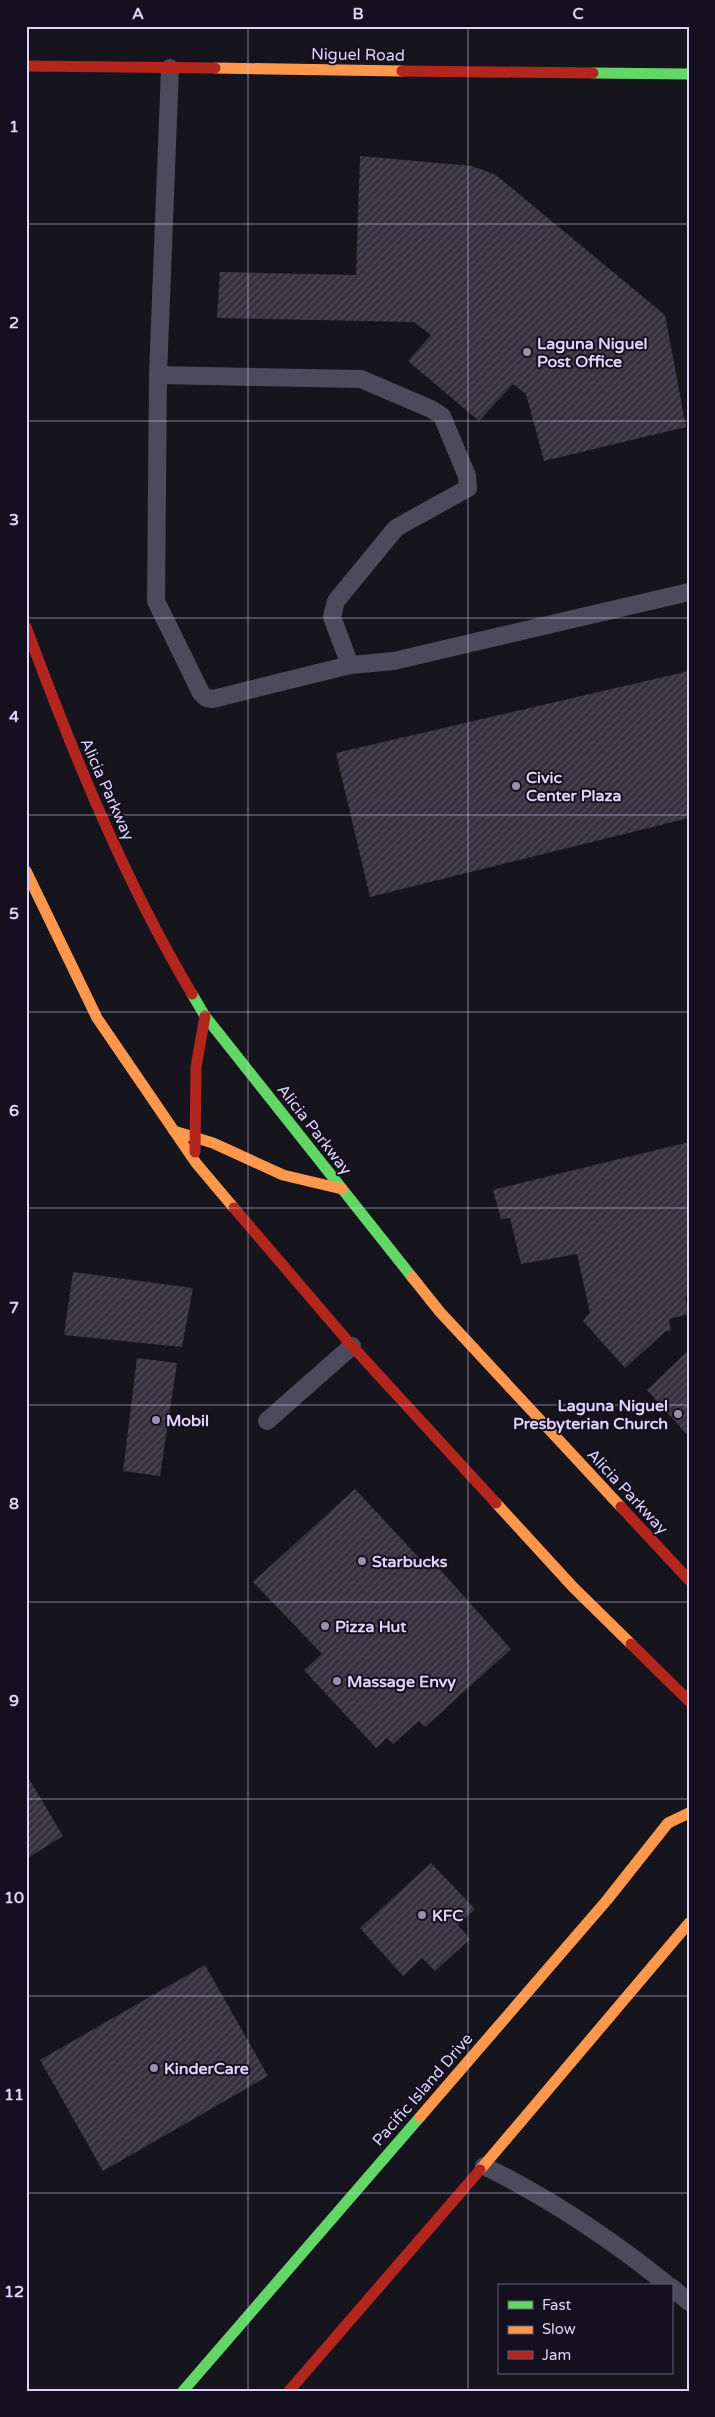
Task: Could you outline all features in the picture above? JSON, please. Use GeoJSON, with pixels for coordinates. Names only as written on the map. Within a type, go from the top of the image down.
{"type":"FeatureCollection","features":[{"type":"Feature","properties":{"kind":"main road","name":"Niguel Road"},"geometry":{"type":"LineString","coordinates":[[26,66],[689,74]]}},
{"type":"Feature","properties":{"kind":"main road","name":"Alicia Parkway"},"geometry":{"type":"LineString","coordinates":[[26,627],[58,715],[124,865],[177,972],[205,1016],[440,1312],[689,1580]]}},
{"type":"Feature","properties":{"kind":"main road"},"geometry":{"type":"LineString","coordinates":[[26,871],[97,1018],[196,1163],[352,1346],[574,1587],[689,1701]]}},
{"type":"Feature","properties":{"kind":"main road"},"geometry":{"type":"LineString","coordinates":[[196,1163],[196,1067],[205,1016]]}},
{"type":"Feature","properties":{"kind":"main road"},"geometry":{"type":"LineString","coordinates":[[174,1131],[195,1135],[228,1148],[276,1173],[342,1190]]}},
{"type":"Feature","properties":{"kind":"main road","name":"Pacific Island Drive"},"geometry":{"type":"LineString","coordinates":[[182,2391],[594,1915],[668,1823],[689,1812]]}},
{"type":"Feature","properties":{"kind":"main road"},"geometry":{"type":"LineString","coordinates":[[289,2391],[484,2166],[689,1923]]}},
{"type":"Feature","properties":{"kind":"lane"},"geometry":{"type":"LineString","coordinates":[[170,68],[158,375],[156,601],[201,693],[206,698],[213,700],[350,665],[394,661],[689,592]]}},
{"type":"Feature","properties":{"kind":"lane"},"geometry":{"type":"LineString","coordinates":[[158,375],[361,379],[431,409],[442,416],[467,476],[468,488],[396,528],[336,601],[332,617],[350,665]]}},
{"type":"Feature","properties":{"kind":"lane"},"geometry":{"type":"LineString","coordinates":[[267,1421],[352,1346]]}},
{"type":"Feature","properties":{"kind":"lane"},"geometry":{"type":"LineString","coordinates":[[484,2166],[524,2186],[614,2243],[666,2284]]}},
{"type":"Feature","properties":{"kind":"lane"},"geometry":{"type":"LineString","coordinates":[[672,2289],[689,2302]]}},
{"type":"Feature","properties":{"kind":"building"},"geometry":{"type":"Polygon","coordinates":[[[360,156],[472,166],[496,175],[665,315],[686,427],[544,461],[526,394],[513,384],[479,421],[408,361],[431,335],[414,322],[217,318],[220,272],[356,275],[360,156]]]}},
{"type":"Feature","properties":{"kind":"building","name":"Civic Center Plaza"},"geometry":{"type":"Polygon","coordinates":[[[689,671],[689,818],[370,897],[336,753],[689,671]]]}},
{"type":"Feature","properties":{"kind":"building"},"geometry":{"type":"Polygon","coordinates":[[[689,1142],[689,1296],[685,1297],[689,1314],[669,1319],[671,1331],[666,1331],[625,1368],[583,1321],[590,1313],[577,1254],[521,1264],[510,1218],[501,1219],[493,1190],[689,1142]]]}},
{"type":"Feature","properties":{"kind":"building"},"geometry":{"type":"Polygon","coordinates":[[[73,1272],[193,1288],[182,1347],[64,1335],[73,1272]]]}},
{"type":"Feature","properties":{"kind":"building","name":"Laguna Niguel Presbyterian Church"},"geometry":{"type":"Polygon","coordinates":[[[689,1350],[689,1437],[647,1390],[689,1350]]]}},
{"type":"Feature","properties":{"kind":"building"},"geometry":{"type":"Polygon","coordinates":[[[137,1358],[177,1363],[160,1476],[123,1471],[137,1358]]]}},
{"type":"Feature","properties":{"kind":"building"},"geometry":{"type":"Polygon","coordinates":[[[355,1489],[422,1561],[428,1556],[511,1649],[425,1727],[419,1721],[393,1744],[387,1738],[376,1748],[304,1670],[322,1654],[253,1582],[355,1489]]]}},
{"type":"Feature","properties":{"kind":"building"},"geometry":{"type":"Polygon","coordinates":[[[26,1774],[63,1836],[26,1859],[26,1774]]]}},
{"type":"Feature","properties":{"kind":"building"},"geometry":{"type":"Polygon","coordinates":[[[431,1863],[475,1909],[458,1925],[470,1939],[435,1971],[422,1958],[403,1976],[360,1928],[431,1863]]]}},
{"type":"Feature","properties":{"kind":"building","name":"KinderCare"},"geometry":{"type":"Polygon","coordinates":[[[205,1965],[268,2076],[103,2171],[40,2060],[205,1965]]]}},
{"type":"Feature","properties":{"kind":"traffic: fast"},"geometry":{"type":"LineString","coordinates":[[593,73],[689,74]]}},
{"type":"Feature","properties":{"kind":"traffic: fast"},"geometry":{"type":"LineString","coordinates":[[192,994],[205,1016],[412,1277]]}},
{"type":"Feature","properties":{"kind":"traffic: fast"},"geometry":{"type":"LineString","coordinates":[[183,2391],[420,2117]]}},
{"type":"Feature","properties":{"kind":"traffic: slow"},"geometry":{"type":"LineString","coordinates":[[215,68],[402,71]]}},
{"type":"Feature","properties":{"kind":"traffic: slow"},"geometry":{"type":"LineString","coordinates":[[26,871],[97,1018],[196,1163],[234,1208]]}},
{"type":"Feature","properties":{"kind":"traffic: slow"},"geometry":{"type":"LineString","coordinates":[[174,1131],[213,1143],[283,1175],[342,1189]]}},
{"type":"Feature","properties":{"kind":"traffic: slow"},"geometry":{"type":"LineString","coordinates":[[412,1277],[440,1312],[621,1507]]}},
{"type":"Feature","properties":{"kind":"traffic: slow"},"geometry":{"type":"LineString","coordinates":[[496,1503],[573,1587],[631,1644]]}},
{"type":"Feature","properties":{"kind":"traffic: slow"},"geometry":{"type":"LineString","coordinates":[[420,2117],[607,1900],[668,1823],[689,1813]]}},
{"type":"Feature","properties":{"kind":"traffic: slow"},"geometry":{"type":"LineString","coordinates":[[480,2170],[689,1923]]}},
{"type":"Feature","properties":{"kind":"traffic: jam"},"geometry":{"type":"LineString","coordinates":[[26,66],[215,68]]}},
{"type":"Feature","properties":{"kind":"traffic: jam"},"geometry":{"type":"LineString","coordinates":[[402,71],[593,73]]}},
{"type":"Feature","properties":{"kind":"traffic: jam"},"geometry":{"type":"LineString","coordinates":[[26,627],[62,721],[101,814],[144,905],[192,994]]}},
{"type":"Feature","properties":{"kind":"traffic: jam"},"geometry":{"type":"LineString","coordinates":[[195,1152],[196,1067],[205,1016]]}},
{"type":"Feature","properties":{"kind":"traffic: jam"},"geometry":{"type":"LineString","coordinates":[[234,1208],[352,1346],[496,1503]]}},
{"type":"Feature","properties":{"kind":"traffic: jam"},"geometry":{"type":"LineString","coordinates":[[621,1507],[689,1580]]}},
{"type":"Feature","properties":{"kind":"traffic: jam"},"geometry":{"type":"LineString","coordinates":[[631,1644],[689,1701]]}},
{"type":"Feature","properties":{"kind":"traffic: jam"},"geometry":{"type":"LineString","coordinates":[[289,2391],[480,2170]]}},
{"type":"Feature","properties":{"kind":"place","name":"Laguna Niguel Post Office"},"geometry":{"type":"Point","coordinates":[527,352]}},
{"type":"Feature","properties":{"kind":"place","name":"Civic Center Plaza"},"geometry":{"type":"Point","coordinates":[516,786]}},
{"type":"Feature","properties":{"kind":"place","name":"Laguna Niguel Presbyterian Church"},"geometry":{"type":"Point","coordinates":[678,1414]}},
{"type":"Feature","properties":{"kind":"place","name":"Mobil"},"geometry":{"type":"Point","coordinates":[156,1420]}},
{"type":"Feature","properties":{"kind":"place","name":"Starbucks"},"geometry":{"type":"Point","coordinates":[362,1561]}},
{"type":"Feature","properties":{"kind":"place","name":"Pizza Hut"},"geometry":{"type":"Point","coordinates":[325,1626]}},
{"type":"Feature","properties":{"kind":"place","name":"Massage Envy"},"geometry":{"type":"Point","coordinates":[337,1681]}},
{"type":"Feature","properties":{"kind":"place","name":"KFC"},"geometry":{"type":"Point","coordinates":[422,1915]}},
{"type":"Feature","properties":{"kind":"place","name":"KinderCare"},"geometry":{"type":"Point","coordinates":[154,2068]}}]}
